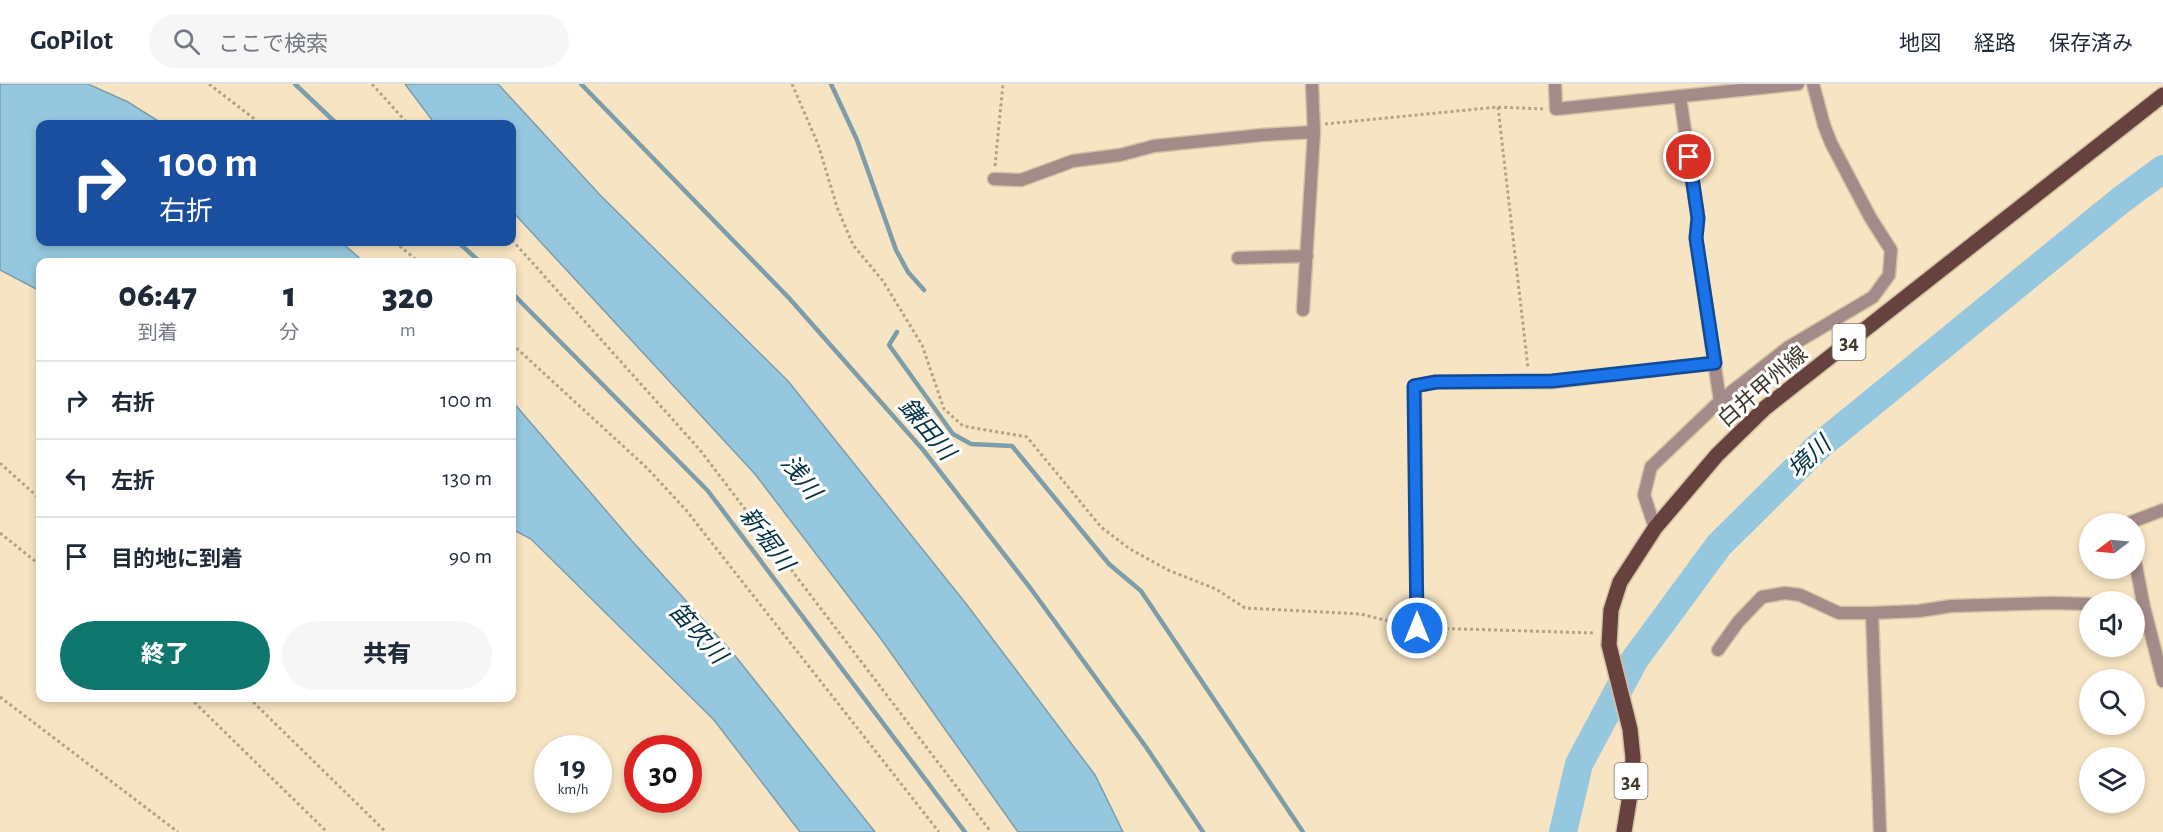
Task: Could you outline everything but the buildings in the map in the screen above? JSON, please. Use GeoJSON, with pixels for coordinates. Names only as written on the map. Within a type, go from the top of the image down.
{"type":"FeatureCollection","features":[{"type":"Feature","properties":{"kind":"main road","name":"白井甲州線"},"geometry":{"type":"LineString","coordinates":[[1624,832],[1633,759],[1630,729],[1609,638],[1611,610],[1620,582],[1655,528],[1717,455],[1765,408],[2163,95]]}},
{"type":"Feature","properties":{"kind":"street"},"geometry":{"type":"LineString","coordinates":[[1304,310],[1314,132],[1312,84]]}},
{"type":"Feature","properties":{"kind":"street"},"geometry":{"type":"LineString","coordinates":[[1555,84],[1556,109],[1798,84]]}},
{"type":"Feature","properties":{"kind":"street"},"geometry":{"type":"LineString","coordinates":[[1655,528],[1644,495],[1651,467],[1720,401],[1787,348],[1873,297],[1889,275],[1891,250],[1870,218],[1836,152],[1824,125],[1813,84]]}},
{"type":"Feature","properties":{"kind":"street"},"geometry":{"type":"LineString","coordinates":[[1680,97],[1698,218],[1696,238],[1720,401]]}},
{"type":"Feature","properties":{"kind":"street"},"geometry":{"type":"LineString","coordinates":[[994,178],[1021,180],[1073,161],[1120,155],[1154,146],[1314,132]]}},
{"type":"Feature","properties":{"kind":"street"},"geometry":{"type":"LineString","coordinates":[[1238,258],[1307,256]]}},
{"type":"Feature","properties":{"kind":"street"},"geometry":{"type":"LineString","coordinates":[[1417,628],[1414,386],[1436,382],[1552,381],[1715,363]]}},
{"type":"Feature","properties":{"kind":"street"},"geometry":{"type":"LineString","coordinates":[[2145,517],[2163,510]]}},
{"type":"Feature","properties":{"kind":"street"},"geometry":{"type":"LineString","coordinates":[[1718,650],[1738,622],[1762,597],[1785,593],[1800,594],[1839,612],[1872,614],[1951,606],[2079,604]]}},
{"type":"Feature","properties":{"kind":"street"},"geometry":{"type":"LineString","coordinates":[[1872,614],[1880,832]]}},
{"type":"Feature","properties":{"kind":"street"},"geometry":{"type":"LineString","coordinates":[[2145,626],[2163,681]]}},
{"type":"Feature","properties":{"kind":"path"},"geometry":{"type":"LineString","coordinates":[[208,84],[256,120]]}},
{"type":"Feature","properties":{"kind":"path"},"geometry":{"type":"LineString","coordinates":[[372,84],[404,120]]}},
{"type":"Feature","properties":{"kind":"path"},"geometry":{"type":"LineString","coordinates":[[792,84],[818,144],[837,207],[853,245],[883,281],[922,345],[944,409],[963,426],[1027,436],[1101,526],[1130,549],[1168,570],[1216,589],[1245,608],[1361,614],[1417,628],[1595,633],[1609,638]]}},
{"type":"Feature","properties":{"kind":"path"},"geometry":{"type":"LineString","coordinates":[[994,178],[1003,84]]}},
{"type":"Feature","properties":{"kind":"path"},"geometry":{"type":"LineString","coordinates":[[1314,132],[1326,124],[1498,107],[1556,109]]}},
{"type":"Feature","properties":{"kind":"path"},"geometry":{"type":"LineString","coordinates":[[1498,107],[1530,382]]}},
{"type":"Feature","properties":{"kind":"path"},"geometry":{"type":"LineString","coordinates":[[516,244],[700,450],[990,832]]}},
{"type":"Feature","properties":{"kind":"path"},"geometry":{"type":"LineString","coordinates":[[401,246],[414,258]]}},
{"type":"Feature","properties":{"kind":"path"},"geometry":{"type":"LineString","coordinates":[[516,348],[646,468],[686,510],[939,832]]}},
{"type":"Feature","properties":{"kind":"path"},"geometry":{"type":"LineString","coordinates":[[0,463],[36,495]]}},
{"type":"Feature","properties":{"kind":"path"},"geometry":{"type":"LineString","coordinates":[[0,533],[36,562]]}},
{"type":"Feature","properties":{"kind":"path"},"geometry":{"type":"LineString","coordinates":[[0,697],[178,832]]}},
{"type":"Feature","properties":{"kind":"path"},"geometry":{"type":"LineString","coordinates":[[194,702],[327,832]]}},
{"type":"Feature","properties":{"kind":"path"},"geometry":{"type":"LineString","coordinates":[[253,702],[386,832]]}},
{"type":"Feature","properties":{"kind":"water"},"geometry":{"type":"Polygon","coordinates":[[[0,84],[88,84],[128,102],[157,120],[36,120],[36,246],[346,246],[359,258],[36,258],[36,289],[0,270],[0,84]]]}},
{"type":"Feature","properties":{"kind":"water","name":"浅川"},"geometry":{"type":"Polygon","coordinates":[[[405,84],[498,84],[600,195],[788,381],[967,605],[1095,775],[1123,832],[1018,832],[881,639],[755,474],[516,215],[516,120],[432,120],[405,84]]]}},
{"type":"Feature","properties":{"kind":"water","name":"笛吹川"},"geometry":{"type":"Polygon","coordinates":[[[516,406],[632,541],[732,652],[875,832],[800,832],[714,720],[531,539],[516,531],[516,406]]]}},
{"type":"Feature","properties":{"kind":"waterway","name":"新堀川"},"geometry":{"type":"LineString","coordinates":[[295,84],[333,120]]}},
{"type":"Feature","properties":{"kind":"waterway","name":"鎌田川"},"geometry":{"type":"LineString","coordinates":[[581,84],[789,298],[924,451],[1031,589],[1146,747],[1203,832]]}},
{"type":"Feature","properties":{"kind":"waterway"},"geometry":{"type":"LineString","coordinates":[[831,84],[857,140],[896,250],[908,272],[924,290]]}},
{"type":"Feature","properties":{"kind":"waterway","name":"境川"},"geometry":{"type":"LineString","coordinates":[[1563,832],[1579,764],[1635,659],[1719,545],[1818,447],[2121,200],[2163,169]]}},
{"type":"Feature","properties":{"kind":"waterway","name":"新堀川"},"geometry":{"type":"LineString","coordinates":[[462,246],[476,258]]}},
{"type":"Feature","properties":{"kind":"waterway","name":"新堀川"},"geometry":{"type":"LineString","coordinates":[[516,297],[708,491],[965,832]]}},
{"type":"Feature","properties":{"kind":"waterway"},"geometry":{"type":"LineString","coordinates":[[897,332],[889,345],[953,434],[971,444],[1012,446],[1109,564],[1141,591],[1303,832]]}},
{"type":"Feature","properties":{"kind":"route"},"geometry":{"type":"LineString","coordinates":[[1417,628],[1414,386],[1436,382],[1552,381],[1715,363],[1696,238],[1698,218],[1689,157]]}}]}
